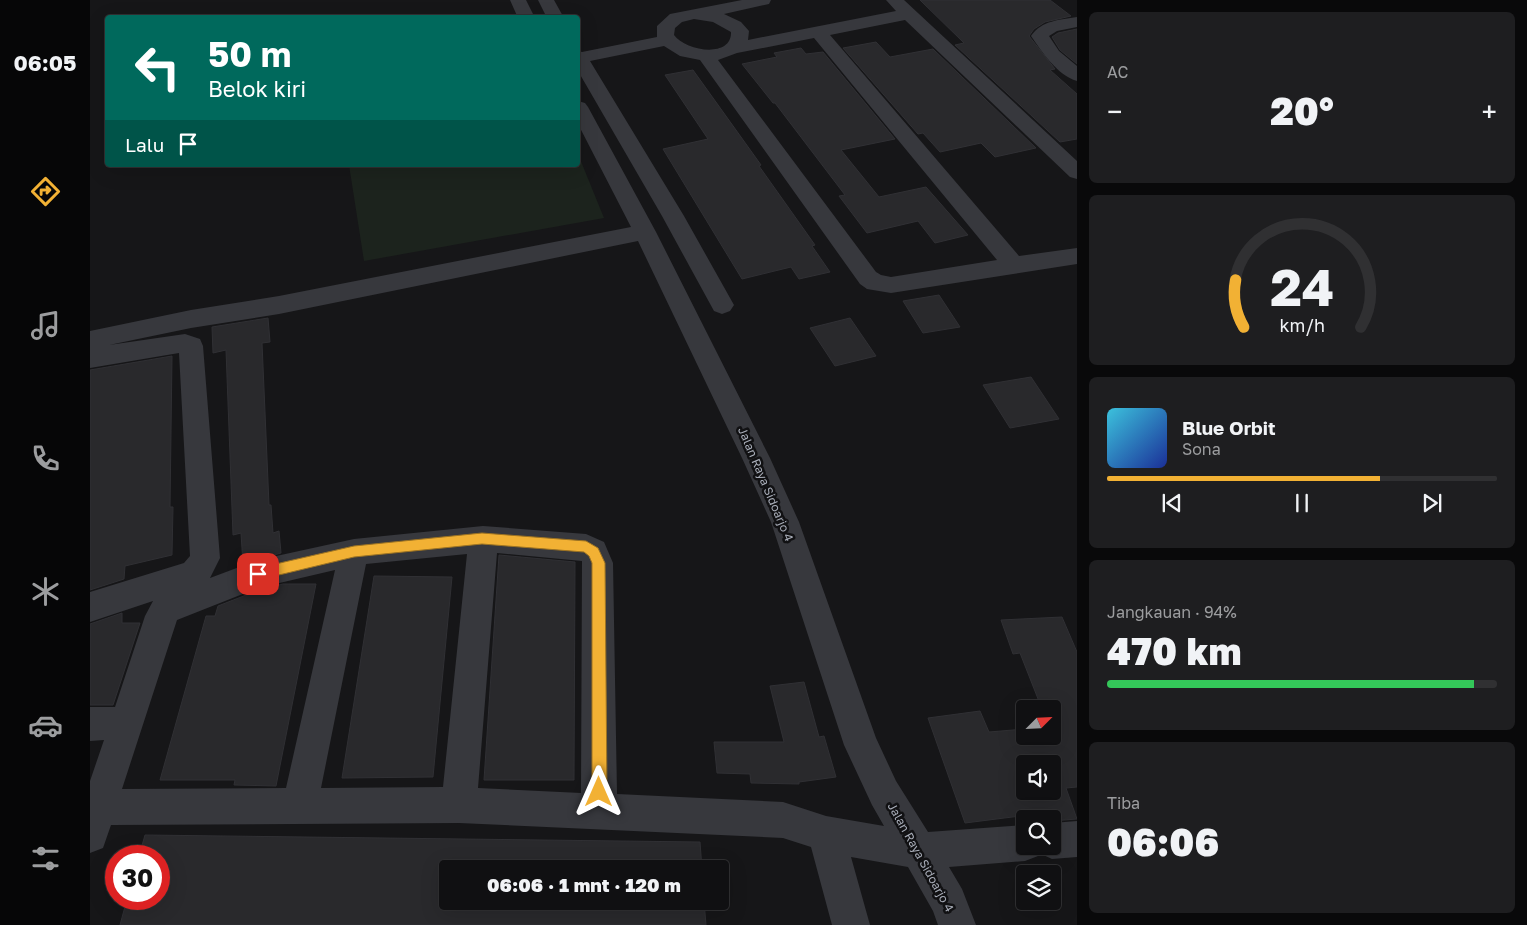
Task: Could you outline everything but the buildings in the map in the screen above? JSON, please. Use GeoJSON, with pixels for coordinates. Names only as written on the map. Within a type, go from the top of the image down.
{"type":"FeatureCollection","features":[{"type":"Feature","properties":{"kind":"street"},"geometry":{"type":"LineString","coordinates":[[518,0],[526,15]]}},
{"type":"Feature","properties":{"kind":"street"},"geometry":{"type":"LineString","coordinates":[[546,0],[554,15]]}},
{"type":"Feature","properties":{"kind":"street"},"geometry":{"type":"LineString","coordinates":[[673,0],[684,15]]}},
{"type":"Feature","properties":{"kind":"street"},"geometry":{"type":"LineString","coordinates":[[763,0],[704,14],[684,15],[676,18],[664,30],[667,40],[686,52],[705,54],[910,14]]}},
{"type":"Feature","properties":{"kind":"street"},"geometry":{"type":"LineString","coordinates":[[894,0],[1077,172]]}},
{"type":"Feature","properties":{"kind":"street"},"geometry":{"type":"LineString","coordinates":[[704,14],[723,18],[737,28],[739,39],[729,50]]}},
{"type":"Feature","properties":{"kind":"street"},"geometry":{"type":"LineString","coordinates":[[1077,22],[1052,27],[1042,31],[1040,36],[1050,51],[1077,75]]}},
{"type":"Feature","properties":{"kind":"street"},"geometry":{"type":"LineString","coordinates":[[818,31],[1014,266]]}},
{"type":"Feature","properties":{"kind":"street"},"geometry":{"type":"LineString","coordinates":[[580,57],[667,40]]}},
{"type":"Feature","properties":{"kind":"street"},"geometry":{"type":"LineString","coordinates":[[705,54],[868,278],[875,283],[891,285],[1077,256]]}},
{"type":"Feature","properties":{"kind":"street"},"geometry":{"type":"LineString","coordinates":[[580,60],[610,107],[722,305]]}},
{"type":"Feature","properties":{"kind":"street","name":"Jalan Raya Sidoarjo 4"},"geometry":{"type":"LineString","coordinates":[[580,111],[645,232],[731,406],[785,522],[861,745],[884,793],[949,902],[957,925]]}},
{"type":"Feature","properties":{"kind":"street"},"geometry":{"type":"LineString","coordinates":[[90,340],[191,319],[299,301],[645,232]]}},
{"type":"Feature","properties":{"kind":"street"},"geometry":{"type":"LineString","coordinates":[[90,358],[185,343],[191,346],[205,558],[196,572],[90,608]]}},
{"type":"Feature","properties":{"kind":"street"},"geometry":{"type":"LineString","coordinates":[[599,811],[598,563],[594,552],[586,547],[482,539],[354,552],[258,574],[166,609],[161,616],[94,821],[299,807],[459,804],[599,811],[783,820],[826,834],[919,850],[1016,844]]}},
{"type":"Feature","properties":{"kind":"street"},"geometry":{"type":"LineString","coordinates":[[459,804],[482,539]]}},
{"type":"Feature","properties":{"kind":"street"},"geometry":{"type":"LineString","coordinates":[[299,807],[354,552]]}},
{"type":"Feature","properties":{"kind":"street"},"geometry":{"type":"LineString","coordinates":[[90,724],[126,723]]}},
{"type":"Feature","properties":{"kind":"street"},"geometry":{"type":"LineString","coordinates":[[826,834],[851,925]]}},
{"type":"Feature","properties":{"kind":"street"},"geometry":{"type":"LineString","coordinates":[[1061,840],[1077,839]]}},
{"type":"Feature","properties":{"kind":"shaded area"},"geometry":{"type":"Polygon","coordinates":[[[580,159],[604,218],[364,261],[349,167],[580,167],[580,159]]]}},
{"type":"Feature","properties":{"kind":"route"},"geometry":{"type":"LineString","coordinates":[[258,574],[354,552],[482,539],[586,547],[594,552],[598,563],[599,792]]}}]}
